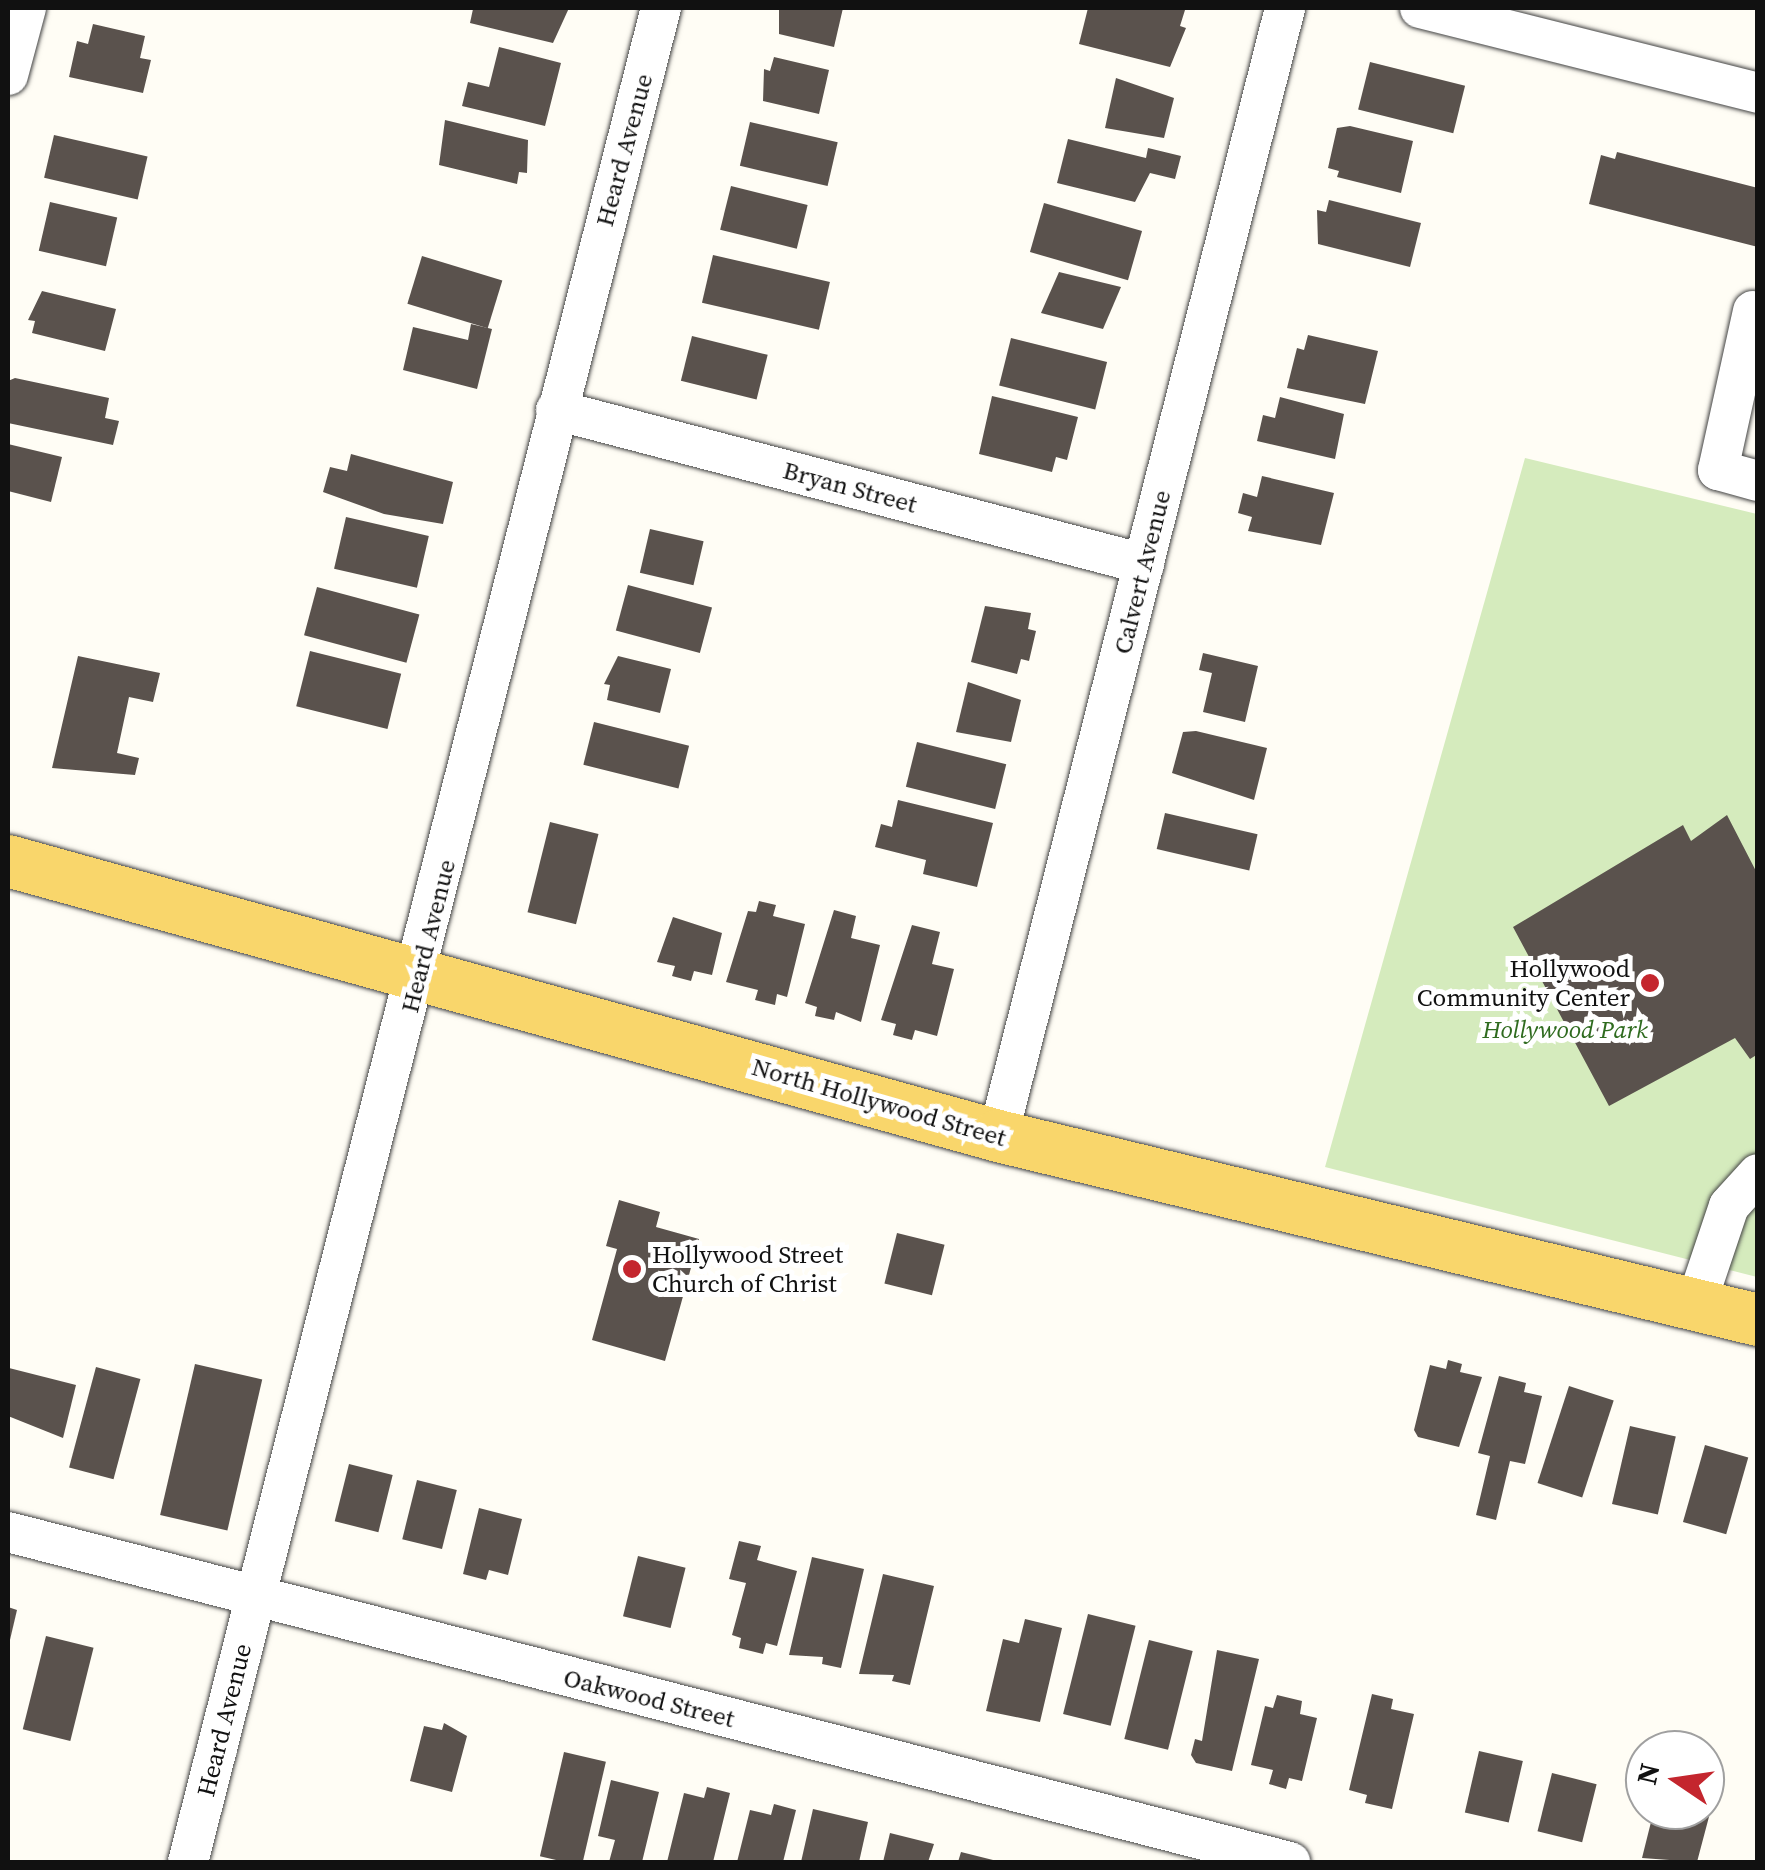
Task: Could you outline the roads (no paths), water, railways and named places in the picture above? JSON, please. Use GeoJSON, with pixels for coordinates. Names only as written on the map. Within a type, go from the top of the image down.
{"type":"FeatureCollection","features":[{"type":"Feature","properties":{"kind":"main road","name":"North Hollywood Street"},"geometry":{"type":"LineString","coordinates":[[8,861],[998,1136],[1758,1320]]}},
{"type":"Feature","properties":{"kind":"street"},"geometry":{"type":"LineString","coordinates":[[8,75],[26,8]]}},
{"type":"Feature","properties":{"kind":"street","name":"Heard Avenue"},"geometry":{"type":"LineString","coordinates":[[188,1862],[419,974],[556,410],[661,8]]}},
{"type":"Feature","properties":{"kind":"street","name":"Calvert Avenue"},"geometry":{"type":"LineString","coordinates":[[998,1136],[1285,8]]}},
{"type":"Feature","properties":{"kind":"street"},"geometry":{"type":"LineString","coordinates":[[1420,8],[1758,93]]}},
{"type":"Feature","properties":{"kind":"street"},"geometry":{"type":"LineString","coordinates":[[1753,310],[1718,470],[1758,481]]}},
{"type":"Feature","properties":{"kind":"street","name":"Bryan Street"},"geometry":{"type":"LineString","coordinates":[[556,410],[1144,564]]}},
{"type":"Feature","properties":{"kind":"street"},"geometry":{"type":"LineString","coordinates":[[1696,1304],[1729,1206],[1758,1174]]}},
{"type":"Feature","properties":{"kind":"street","name":"Oakwood Street"},"geometry":{"type":"LineString","coordinates":[[8,1532],[1290,1862]]}},
{"type":"Feature","properties":{"kind":"place","name":"Hollywood Community Center"},"geometry":{"type":"Point","coordinates":[1650,983]}},
{"type":"Feature","properties":{"kind":"place","name":"Hollywood Street Church of Christ"},"geometry":{"type":"Point","coordinates":[632,1269]}},
{"type":"Feature","properties":{"kind":"park label","name":"Hollywood Park"},"geometry":{"type":"Point","coordinates":[1565,1029]}}]}
